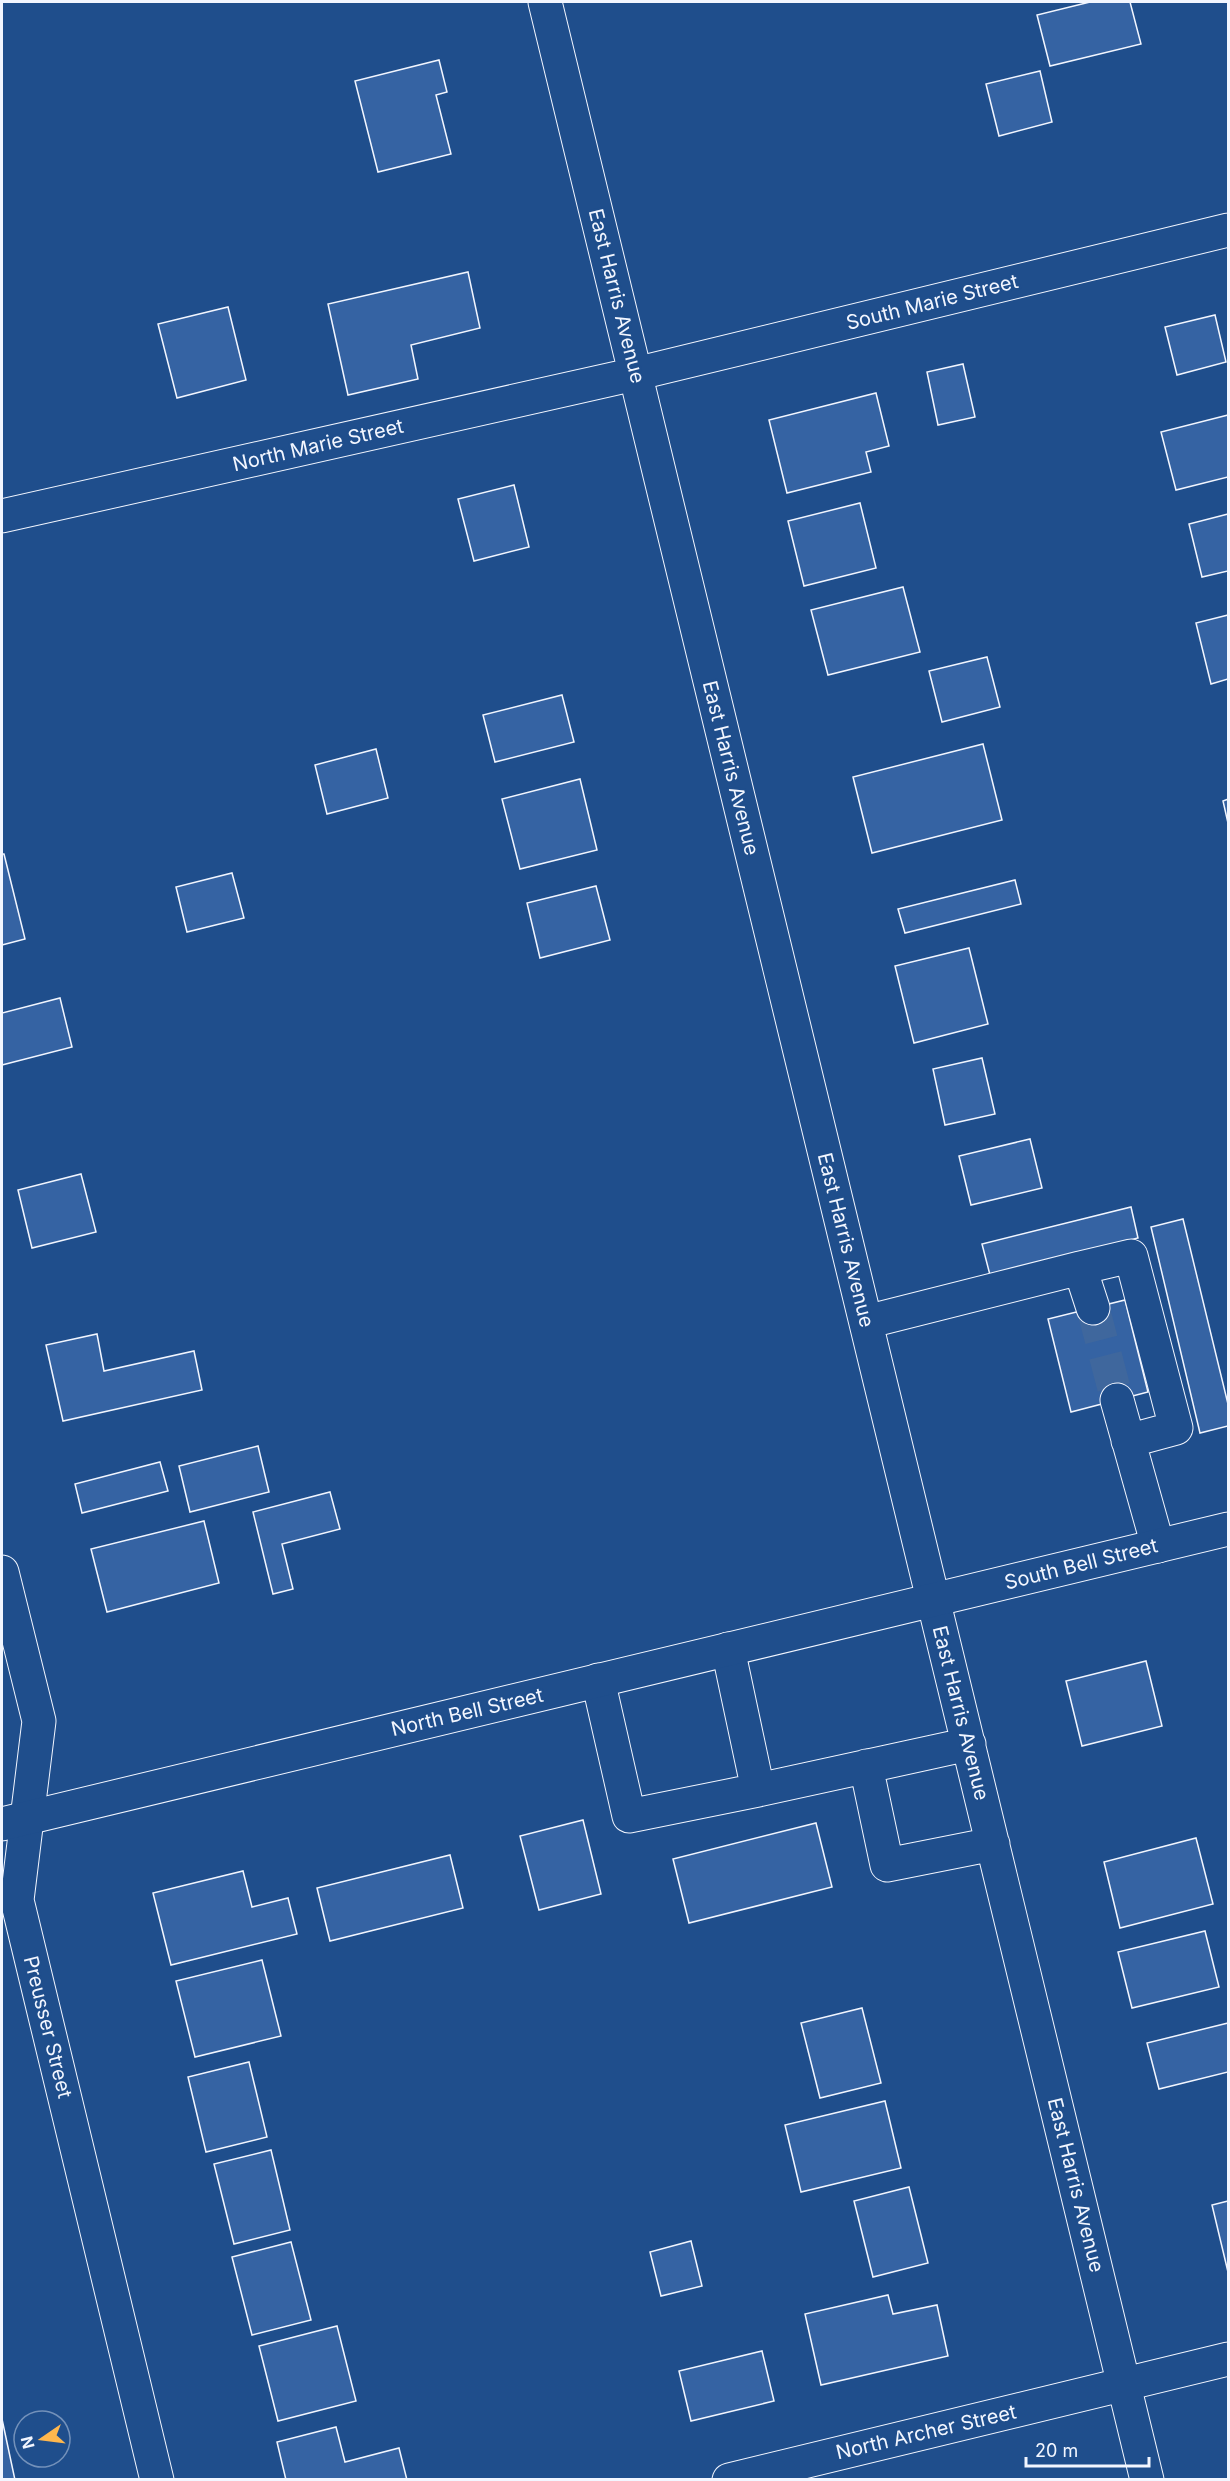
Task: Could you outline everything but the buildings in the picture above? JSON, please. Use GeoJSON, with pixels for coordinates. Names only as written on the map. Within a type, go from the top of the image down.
{"type":"FeatureCollection","features":[{"type":"Feature","properties":{"kind":"street","name":"East Harris Avenue"},"geometry":{"type":"LineString","coordinates":[[545,2],[1147,2480]]}},
{"type":"Feature","properties":{"kind":"street","name":"South Marie Street"},"geometry":{"type":"LineString","coordinates":[[635,374],[1228,230]]}},
{"type":"Feature","properties":{"kind":"street","name":"North Marie Street"},"geometry":{"type":"LineString","coordinates":[[2,516],[635,374]]}},
{"type":"Feature","properties":{"kind":"street"},"geometry":{"type":"LineString","coordinates":[[866,1322],[1131,1256],[1176,1428],[1128,1441]]}},
{"type":"Feature","properties":{"kind":"street"},"geometry":{"type":"LineString","coordinates":[[1080,1268],[1093,1308]]}},
{"type":"Feature","properties":{"kind":"street"},"geometry":{"type":"LineString","coordinates":[[1117,1400],[1158,1546]]}},
{"type":"Feature","properties":{"kind":"street","name":"South Bell Street"},"geometry":{"type":"LineString","coordinates":[[933,1600],[1228,1529]]}},
{"type":"Feature","properties":{"kind":"street","name":"Preusser Street"},"geometry":{"type":"LineString","coordinates":[[2,1572],[39,1721],[14,1821],[17,1900],[157,2480]]}},
{"type":"Feature","properties":{"kind":"street","name":"North Bell Street"},"geometry":{"type":"LineString","coordinates":[[14,1821],[933,1600]]}},
{"type":"Feature","properties":{"kind":"street"},"geometry":{"type":"LineString","coordinates":[[728,1649],[758,1790]]}},
{"type":"Feature","properties":{"kind":"street"},"geometry":{"type":"LineString","coordinates":[[598,1680],[629,1816],[969,1744]]}},
{"type":"Feature","properties":{"kind":"street"},"geometry":{"type":"LineString","coordinates":[[866,1766],[887,1865],[993,1845]]}},
{"type":"Feature","properties":{"kind":"street","name":"North Archer Street"},"geometry":{"type":"LineString","coordinates":[[729,2480],[1228,2359]]}},
{"type":"Feature","properties":{"kind":"tunnel"},"geometry":{"type":"LineString","coordinates":[[1093,1308],[1117,1400]]}}]}
